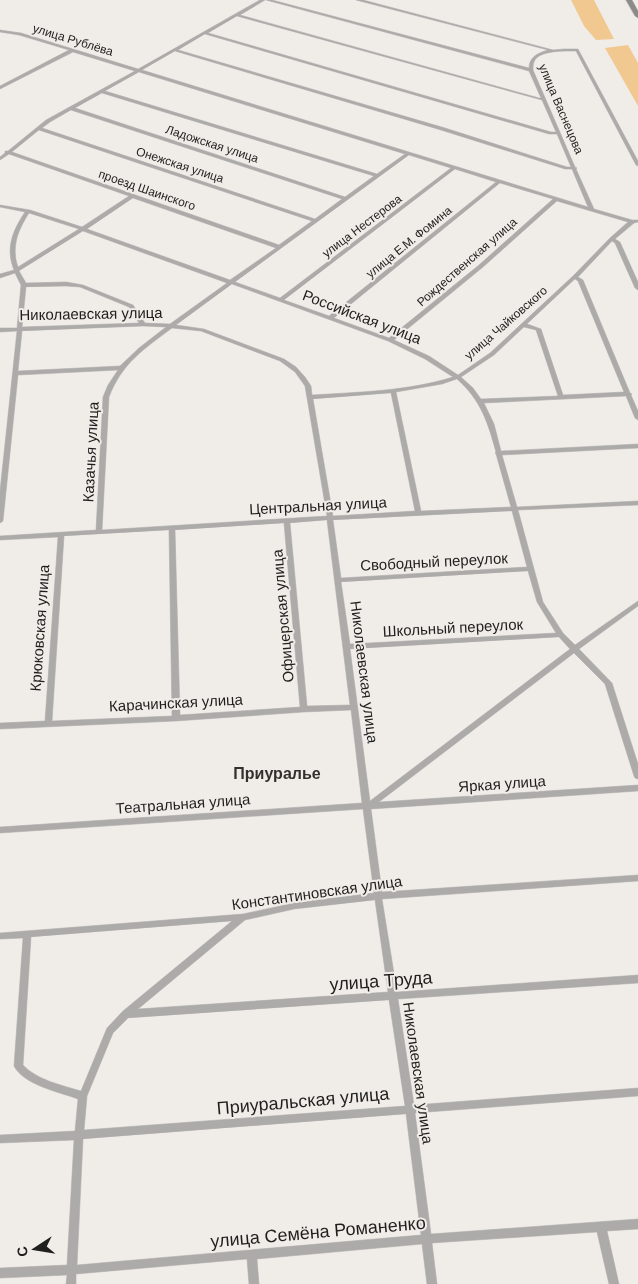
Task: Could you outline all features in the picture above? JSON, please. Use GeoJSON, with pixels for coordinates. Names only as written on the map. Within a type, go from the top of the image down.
{"type":"FeatureCollection","features":[{"type":"Feature","properties":{"kind":"main road"},"geometry":{"type":"LineString","coordinates":[[629,0],[638,16]]}},
{"type":"Feature","properties":{"kind":"street"},"geometry":{"type":"LineString","coordinates":[[0,159],[38,128],[71,108],[264,0]]}},
{"type":"Feature","properties":{"kind":"street"},"geometry":{"type":"LineString","coordinates":[[268,0],[531,70]]}},
{"type":"Feature","properties":{"kind":"street"},"geometry":{"type":"LineString","coordinates":[[358,0],[551,50]]}},
{"type":"Feature","properties":{"kind":"street"},"geometry":{"type":"LineString","coordinates":[[237,15],[544,99]]}},
{"type":"Feature","properties":{"kind":"street","name":"улица Рублёва"},"geometry":{"type":"LineString","coordinates":[[0,31],[20,34],[635,222]]}},
{"type":"Feature","properties":{"kind":"street"},"geometry":{"type":"LineString","coordinates":[[204,33],[542,130],[559,133]]}},
{"type":"Feature","properties":{"kind":"street"},"geometry":{"type":"LineString","coordinates":[[0,88],[73,50]]}},
{"type":"Feature","properties":{"kind":"street"},"geometry":{"type":"LineString","coordinates":[[175,50],[443,129],[567,168],[575,168]]}},
{"type":"Feature","properties":{"kind":"street","name":"улица Васнецова"},"geometry":{"type":"LineString","coordinates":[[592,210],[531,70],[530,64],[532,60],[551,50],[577,50],[638,165]]}},
{"type":"Feature","properties":{"kind":"street"},"geometry":{"type":"LineString","coordinates":[[101,91],[377,176]]}},
{"type":"Feature","properties":{"kind":"street","name":"Ладожская улица"},"geometry":{"type":"LineString","coordinates":[[71,108],[346,199]]}},
{"type":"Feature","properties":{"kind":"street","name":"Онежская улица"},"geometry":{"type":"LineString","coordinates":[[38,128],[316,221]]}},
{"type":"Feature","properties":{"kind":"street","name":"проезд Шаинского"},"geometry":{"type":"LineString","coordinates":[[8,152],[279,247]]}},
{"type":"Feature","properties":{"kind":"street"},"geometry":{"type":"LineString","coordinates":[[231,282],[409,154]]}},
{"type":"Feature","properties":{"kind":"street","name":"улица Нестерова"},"geometry":{"type":"LineString","coordinates":[[281,300],[455,167]]}},
{"type":"Feature","properties":{"kind":"street","name":"улица Е.М. Фомина"},"geometry":{"type":"LineString","coordinates":[[330,318],[500,181]]}},
{"type":"Feature","properties":{"kind":"street"},"geometry":{"type":"LineString","coordinates":[[0,276],[15,270],[83,229],[132,196]]}},
{"type":"Feature","properties":{"kind":"street","name":"Рождественская улица"},"geometry":{"type":"LineString","coordinates":[[390,340],[481,266],[556,198]]}},
{"type":"Feature","properties":{"kind":"street","name":"Российская улица"},"geometry":{"type":"LineString","coordinates":[[0,206],[28,211],[83,229],[390,340],[429,358],[458,377],[480,400],[490,424],[540,602],[561,635],[576,648],[608,684],[638,776]]}},
{"type":"Feature","properties":{"kind":"street"},"geometry":{"type":"LineString","coordinates":[[0,520],[24,286],[15,270],[10,254],[11,244],[20,222],[28,211]]}},
{"type":"Feature","properties":{"kind":"street","name":"улица Чайковского"},"geometry":{"type":"LineString","coordinates":[[311,397],[393,392],[458,377],[492,354],[575,277],[612,239],[635,222]]}},
{"type":"Feature","properties":{"kind":"street"},"geometry":{"type":"LineString","coordinates":[[612,239],[617,242],[638,288]]}},
{"type":"Feature","properties":{"kind":"street"},"geometry":{"type":"LineString","coordinates":[[575,277],[580,280],[638,418]]}},
{"type":"Feature","properties":{"kind":"street","name":"Казачья улица"},"geometry":{"type":"LineString","coordinates":[[100,532],[106,397],[111,382],[120,368],[133,356],[231,282]]}},
{"type":"Feature","properties":{"kind":"street"},"geometry":{"type":"LineString","coordinates":[[24,286],[66,284],[81,286],[131,306],[143,324]]}},
{"type":"Feature","properties":{"kind":"street","name":"Николаевская улица"},"geometry":{"type":"LineString","coordinates":[[0,330],[143,324],[202,330],[282,360],[303,376],[311,397],[330,518],[378,896],[410,1109],[432,1284]]}},
{"type":"Feature","properties":{"kind":"street"},"geometry":{"type":"LineString","coordinates":[[524,325],[538,329],[561,397]]}},
{"type":"Feature","properties":{"kind":"street"},"geometry":{"type":"LineString","coordinates":[[16,373],[120,368]]}},
{"type":"Feature","properties":{"kind":"street"},"geometry":{"type":"LineString","coordinates":[[393,392],[418,513]]}},
{"type":"Feature","properties":{"kind":"street"},"geometry":{"type":"LineString","coordinates":[[480,400],[629,394]]}},
{"type":"Feature","properties":{"kind":"street"},"geometry":{"type":"LineString","coordinates":[[498,453],[638,446]]}},
{"type":"Feature","properties":{"kind":"street","name":"Центральная улица"},"geometry":{"type":"LineString","coordinates":[[0,538],[287,520],[638,503]]}},
{"type":"Feature","properties":{"kind":"street","name":"Офицерская улица"},"geometry":{"type":"LineString","coordinates":[[287,520],[304,709]]}},
{"type":"Feature","properties":{"kind":"street"},"geometry":{"type":"LineString","coordinates":[[172,528],[176,718]]}},
{"type":"Feature","properties":{"kind":"street","name":"Крюковская улица"},"geometry":{"type":"LineString","coordinates":[[48,724],[61,535]]}},
{"type":"Feature","properties":{"kind":"street","name":"Свободный переулок"},"geometry":{"type":"LineString","coordinates":[[338,580],[531,569]]}},
{"type":"Feature","properties":{"kind":"street"},"geometry":{"type":"LineString","coordinates":[[368,806],[638,603]]}},
{"type":"Feature","properties":{"kind":"street","name":"Школьный переулок"},"geometry":{"type":"LineString","coordinates":[[347,647],[561,635]]}},
{"type":"Feature","properties":{"kind":"street","name":"Карачинская улица"},"geometry":{"type":"LineString","coordinates":[[0,726],[176,718],[304,709],[354,708]]}},
{"type":"Feature","properties":{"kind":"street","name":"Яркая улица"},"geometry":{"type":"LineString","coordinates":[[368,806],[638,788]]}},
{"type":"Feature","properties":{"kind":"street","name":"Театральная улица"},"geometry":{"type":"LineString","coordinates":[[0,830],[368,806]]}},
{"type":"Feature","properties":{"kind":"street","name":"Константиновская улица"},"geometry":{"type":"LineString","coordinates":[[0,936],[243,918],[294,906],[378,896],[638,878]]}},
{"type":"Feature","properties":{"kind":"street"},"geometry":{"type":"LineString","coordinates":[[71,1284],[79,1135],[83,1096],[110,1031],[126,1014],[243,918]]}},
{"type":"Feature","properties":{"kind":"street"},"geometry":{"type":"LineString","coordinates":[[27,934],[18,1066],[22,1072],[47,1084],[83,1096]]}},
{"type":"Feature","properties":{"kind":"street","name":"улица Труда"},"geometry":{"type":"LineString","coordinates":[[126,1014],[638,980]]}},
{"type":"Feature","properties":{"kind":"street","name":"Приуральская улица"},"geometry":{"type":"LineString","coordinates":[[0,1139],[79,1135],[638,1092]]}},
{"type":"Feature","properties":{"kind":"street","name":"улица Семёна Романенко"},"geometry":{"type":"LineString","coordinates":[[0,1273],[71,1270],[426,1239],[638,1224]]}},
{"type":"Feature","properties":{"kind":"street"},"geometry":{"type":"LineString","coordinates":[[601,1227],[614,1284]]}},
{"type":"Feature","properties":{"kind":"street"},"geometry":{"type":"LineString","coordinates":[[252,1254],[254,1284]]}},
{"type":"Feature","properties":{"kind":"shaded area"},"geometry":{"type":"Polygon","coordinates":[[[571,0],[594,0],[614,39],[596,40],[584,26],[571,0]]]}},
{"type":"Feature","properties":{"kind":"shaded area"},"geometry":{"type":"Polygon","coordinates":[[[628,45],[638,63],[638,106],[605,48],[628,45]]]}},
{"type":"Feature","properties":{"kind":"district","name":"Приуралье"},"geometry":{"type":"Point","coordinates":[277,773]}}]}
